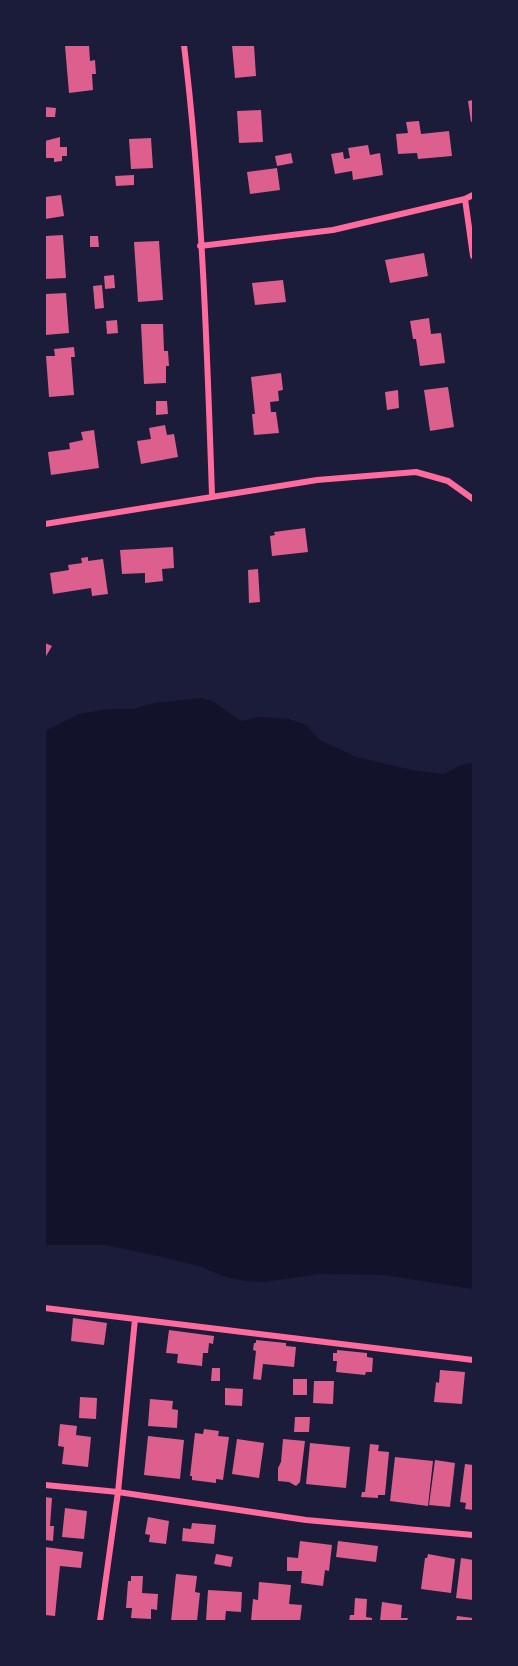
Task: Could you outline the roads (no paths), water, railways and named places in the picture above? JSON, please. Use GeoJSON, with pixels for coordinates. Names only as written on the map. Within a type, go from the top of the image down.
{"type":"FeatureCollection","features":[{"type":"Feature","properties":{"kind":"street"},"geometry":{"type":"LineString","coordinates":[[184,45],[192,113],[212,495]]}},
{"type":"Feature","properties":{"kind":"street"},"geometry":{"type":"LineString","coordinates":[[200,246],[333,230],[465,199],[473,195]]}},
{"type":"Feature","properties":{"kind":"street"},"geometry":{"type":"LineString","coordinates":[[465,199],[473,256]]}},
{"type":"Feature","properties":{"kind":"street"},"geometry":{"type":"LineString","coordinates":[[45,524],[212,495],[317,480],[416,472],[448,481],[473,499]]}},
{"type":"Feature","properties":{"kind":"street"},"geometry":{"type":"LineString","coordinates":[[45,1308],[473,1360]]}},
{"type":"Feature","properties":{"kind":"street"},"geometry":{"type":"LineString","coordinates":[[100,1621],[118,1492],[135,1319]]}},
{"type":"Feature","properties":{"kind":"street"},"geometry":{"type":"LineString","coordinates":[[45,1485],[118,1492],[306,1520],[473,1535]]}}]}
